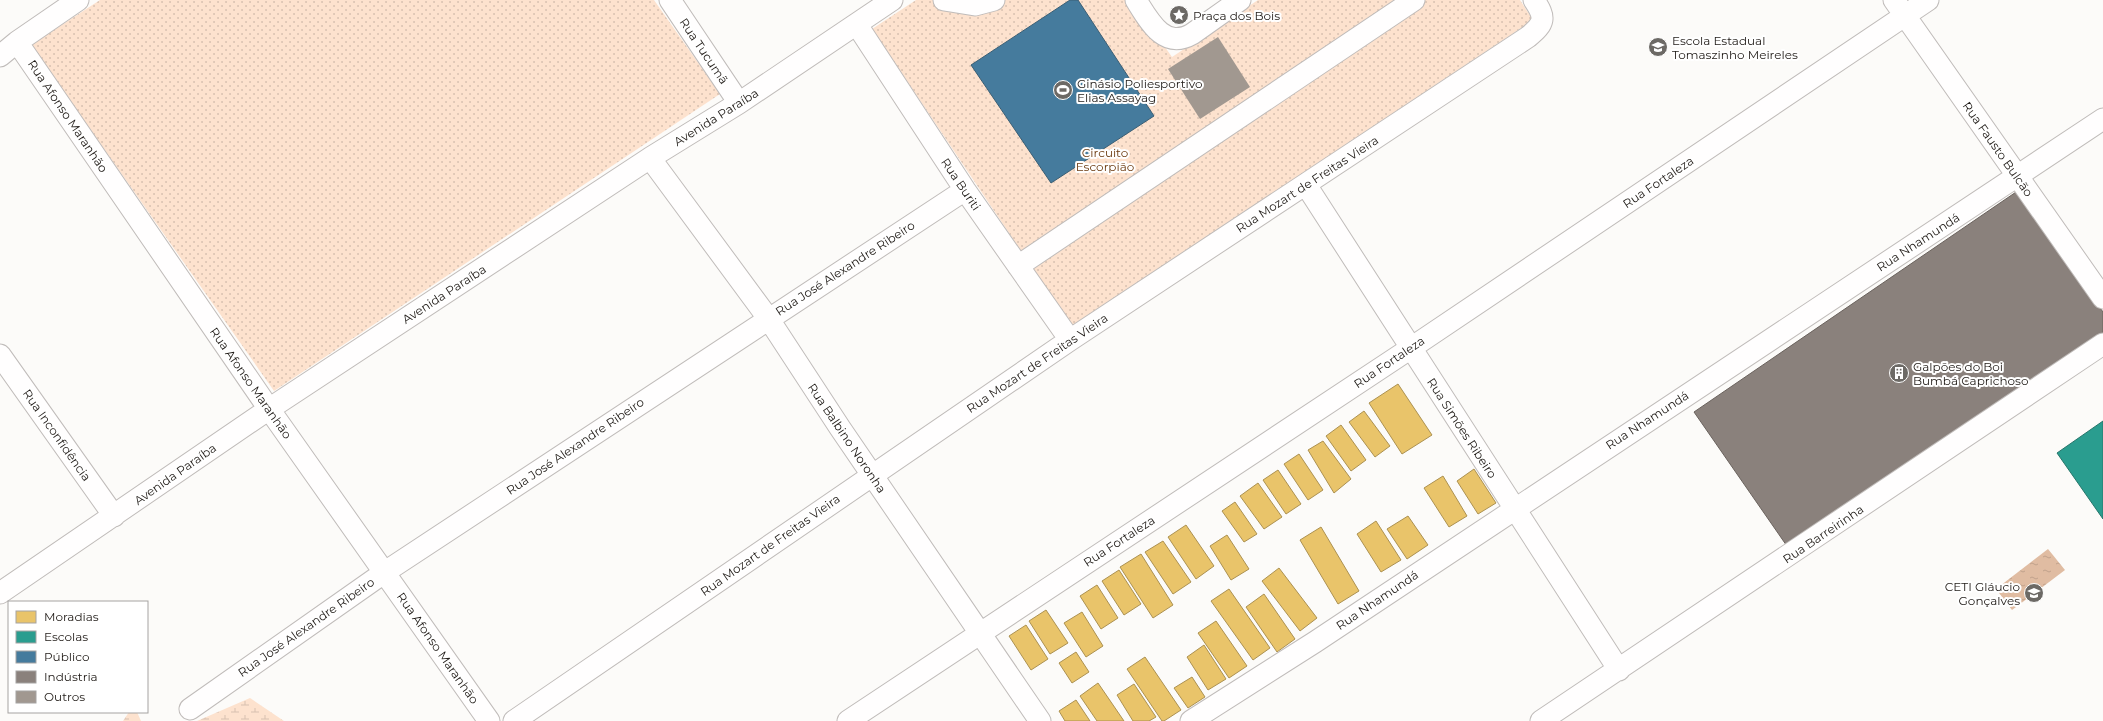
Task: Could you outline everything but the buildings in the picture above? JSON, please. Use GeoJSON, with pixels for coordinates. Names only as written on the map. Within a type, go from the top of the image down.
{"type":"FeatureCollection","features":[{"type":"Feature","properties":{"kind":"street"},"geometry":{"type":"LineString","coordinates":[[0,56],[8,42],[78,0]]}},
{"type":"Feature","properties":{"kind":"street","name":"Rua Tucumã"},"geometry":{"type":"LineString","coordinates":[[670,0],[739,103]]}},
{"type":"Feature","properties":{"kind":"street"},"geometry":{"type":"LineString","coordinates":[[944,0],[975,5],[994,0]]}},
{"type":"Feature","properties":{"kind":"street"},"geometry":{"type":"LineString","coordinates":[[1136,0],[1159,32],[1168,38],[1179,39],[1192,34],[1240,0]]}},
{"type":"Feature","properties":{"kind":"street"},"geometry":{"type":"LineString","coordinates":[[1018,266],[1414,0]]}},
{"type":"Feature","properties":{"kind":"street","name":"Rua Mozart de Freitas Vieira"},"geometry":{"type":"LineString","coordinates":[[514,721],[1070,340],[1306,185],[1534,32],[1542,22],[1543,14],[1534,0]]}},
{"type":"Feature","properties":{"kind":"street","name":"Rua Fortaleza"},"geometry":{"type":"LineString","coordinates":[[848,721],[1411,348],[1899,8],[1928,0]]}},
{"type":"Feature","properties":{"kind":"street","name":"Avenida Paraíba"},"geometry":{"type":"LineString","coordinates":[[0,594],[269,409],[650,158],[739,103],[857,24],[880,3]]}},
{"type":"Feature","properties":{"kind":"street","name":"Rua Fausto Bulcão"},"geometry":{"type":"LineString","coordinates":[[1899,8],[2103,298]]}},
{"type":"Feature","properties":{"kind":"street","name":"Rua Buriti"},"geometry":{"type":"LineString","coordinates":[[857,24],[965,190],[1070,340]]}},
{"type":"Feature","properties":{"kind":"street","name":"Rua Afonso Maranhão"},"geometry":{"type":"LineString","coordinates":[[8,42],[490,721]]}},
{"type":"Feature","properties":{"kind":"street","name":"Rua Nhamundá"},"geometry":{"type":"LineString","coordinates":[[1190,721],[1322,637],[1514,508],[2103,119]]}},
{"type":"Feature","properties":{"kind":"street","name":"Rua Balbino Noronha"},"geometry":{"type":"LineString","coordinates":[[650,158],[768,318],[872,475],[1040,721]]}},
{"type":"Feature","properties":{"kind":"street","name":"Rua Simões Ribeiro"},"geometry":{"type":"LineString","coordinates":[[1306,185],[1619,670]]}},
{"type":"Feature","properties":{"kind":"street","name":"Rua José Alexandre Ribeiro"},"geometry":{"type":"LineString","coordinates":[[190,709],[385,572],[768,318],[965,190]]}},
{"type":"Feature","properties":{"kind":"street","name":"Rua Barreirinha"},"geometry":{"type":"LineString","coordinates":[[1541,721],[2103,344]]}},
{"type":"Feature","properties":{"kind":"street","name":"Rua Inconfidência"},"geometry":{"type":"LineString","coordinates":[[0,355],[114,516]]}},
{"type":"Feature","properties":{"kind":"green space"},"geometry":{"type":"Polygon","coordinates":[[[100,0],[654,0],[720,94],[274,391],[31,45],[100,0]]]}},
{"type":"Feature","properties":{"kind":"green space","name":"Circuito Escorpião"},"geometry":{"type":"Polygon","coordinates":[[[916,0],[1132,0],[1172,57],[1258,0],[1520,0],[1533,20],[1072,327],[872,29],[916,0]]]}},
{"type":"Feature","properties":{"kind":"green space"},"geometry":{"type":"Polygon","coordinates":[[[250,698],[284,721],[197,721],[250,698]]]}},
{"type":"Feature","properties":{"kind":"green space"},"geometry":{"type":"Polygon","coordinates":[[[128,713],[137,713],[141,721],[123,721],[128,713]]]}},
{"type":"Feature","properties":{"kind":"water"},"geometry":{"type":"Polygon","coordinates":[[[2048,549],[2065,570],[2012,610],[1996,589],[2048,549]]]}},
{"type":"Feature","properties":{"kind":"place","name":"Praça dos Bois"},"geometry":{"type":"Point","coordinates":[1179,15]}},
{"type":"Feature","properties":{"kind":"place","name":"Escola Estadual Tomaszinho Meireles"},"geometry":{"type":"Point","coordinates":[1658,47]}},
{"type":"Feature","properties":{"kind":"place","name":"Ginásio Poliesportivo Elias Assayag"},"geometry":{"type":"Point","coordinates":[1063,90]}},
{"type":"Feature","properties":{"kind":"place","name":"Galpões do Boi Bumbá Caprichoso"},"geometry":{"type":"Point","coordinates":[1899,373]}},
{"type":"Feature","properties":{"kind":"place","name":"CETI Gláucio Gonçalves"},"geometry":{"type":"Point","coordinates":[2034,593]}}]}
